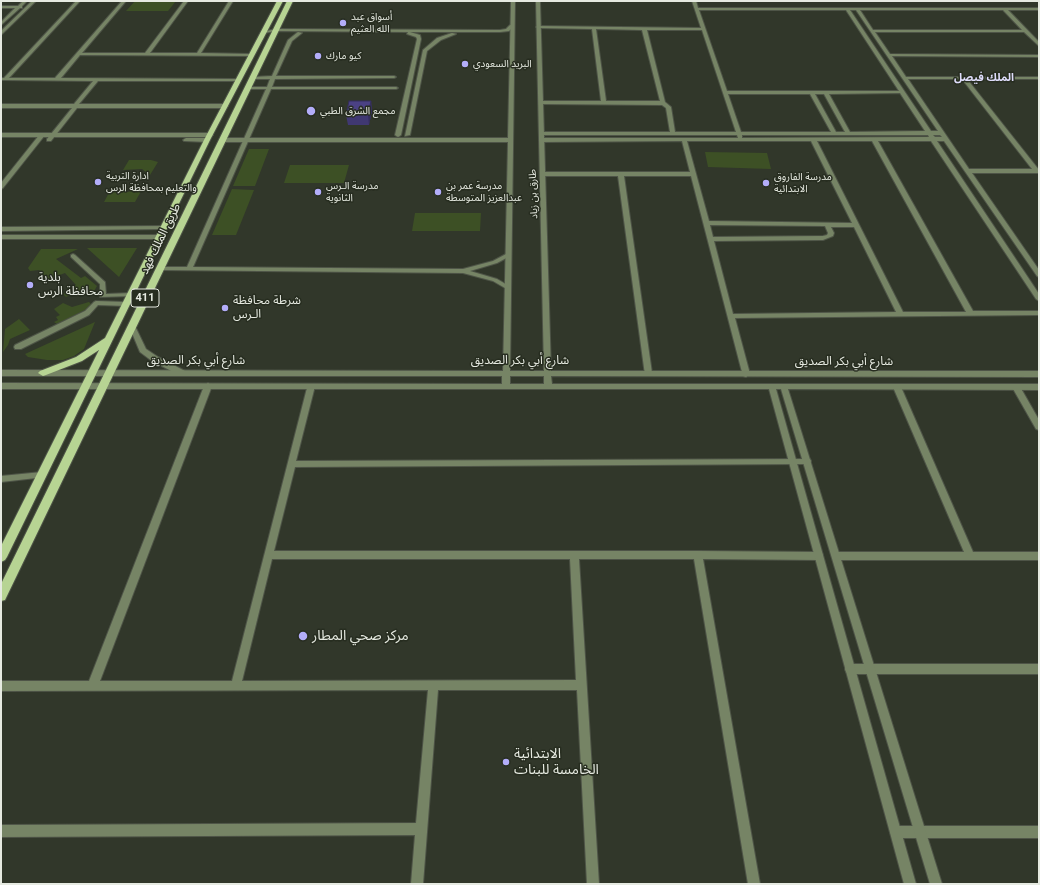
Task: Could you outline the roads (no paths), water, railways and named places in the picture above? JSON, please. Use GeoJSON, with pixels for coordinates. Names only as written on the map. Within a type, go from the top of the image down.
{"type":"FeatureCollection","features":[{"type":"Feature","properties":{"kind":"main road","name":"طريق الملك فهد"},"geometry":{"type":"LineString","coordinates":[[1,557],[225,106],[280,1]]}},
{"type":"Feature","properties":{"kind":"main road","name":"طريق الملك فهد"},"geometry":{"type":"LineString","coordinates":[[1,596],[290,1]]}},
{"type":"Feature","properties":{"kind":"main road"},"geometry":{"type":"LineString","coordinates":[[43,373],[79,359],[110,337]]}},
{"type":"Feature","properties":{"kind":"street"},"geometry":{"type":"LineString","coordinates":[[1,24],[26,1]]}},
{"type":"Feature","properties":{"kind":"street"},"geometry":{"type":"LineString","coordinates":[[1,34],[34,1]]}},
{"type":"Feature","properties":{"kind":"street"},"geometry":{"type":"LineString","coordinates":[[3,79],[78,1]]}},
{"type":"Feature","properties":{"kind":"street"},"geometry":{"type":"LineString","coordinates":[[57,80],[124,1]]}},
{"type":"Feature","properties":{"kind":"street"},"geometry":{"type":"LineString","coordinates":[[147,54],[186,1]]}},
{"type":"Feature","properties":{"kind":"street"},"geometry":{"type":"LineString","coordinates":[[198,55],[231,1]]}},
{"type":"Feature","properties":{"kind":"street","name":"طارق بن زياد"},"geometry":{"type":"LineString","coordinates":[[506,387],[513,1]]}},
{"type":"Feature","properties":{"kind":"street","name":"طارق بن زياد"},"geometry":{"type":"LineString","coordinates":[[538,1],[548,387]]}},
{"type":"Feature","properties":{"kind":"street"},"geometry":{"type":"LineString","coordinates":[[694,1],[740,137]]}},
{"type":"Feature","properties":{"kind":"street"},"geometry":{"type":"LineString","coordinates":[[952,5],[955,9]]}},
{"type":"Feature","properties":{"kind":"street"},"geometry":{"type":"LineString","coordinates":[[1,7],[24,11]]}},
{"type":"Feature","properties":{"kind":"street"},"geometry":{"type":"LineString","coordinates":[[1,10],[28,7]]}},
{"type":"Feature","properties":{"kind":"street"},"geometry":{"type":"LineString","coordinates":[[696,9],[752,7],[847,9],[1039,9]]}},
{"type":"Feature","properties":{"kind":"street"},"geometry":{"type":"LineString","coordinates":[[847,9],[1039,299]]}},
{"type":"Feature","properties":{"kind":"street"},"geometry":{"type":"LineString","coordinates":[[857,9],[1039,275]]}},
{"type":"Feature","properties":{"kind":"street"},"geometry":{"type":"LineString","coordinates":[[1004,9],[1039,45]]}},
{"type":"Feature","properties":{"kind":"street"},"geometry":{"type":"LineString","coordinates":[[264,32],[500,31],[507,30],[512,26]]}},
{"type":"Feature","properties":{"kind":"street"},"geometry":{"type":"LineString","coordinates":[[538,27],[703,29]]}},
{"type":"Feature","properties":{"kind":"street"},"geometry":{"type":"LineString","coordinates":[[594,28],[604,103]]}},
{"type":"Feature","properties":{"kind":"street"},"geometry":{"type":"LineString","coordinates":[[644,28],[663,103],[668,107],[673,134]]}},
{"type":"Feature","properties":{"kind":"street"},"geometry":{"type":"LineString","coordinates":[[872,31],[1025,31]]}},
{"type":"Feature","properties":{"kind":"street"},"geometry":{"type":"LineString","coordinates":[[275,32],[457,33],[502,34],[512,37]]}},
{"type":"Feature","properties":{"kind":"street"},"geometry":{"type":"LineString","coordinates":[[189,269],[247,137],[275,78],[290,40],[300,33]]}},
{"type":"Feature","properties":{"kind":"street"},"geometry":{"type":"LineString","coordinates":[[398,135],[407,82],[419,38],[418,36],[409,33]]}},
{"type":"Feature","properties":{"kind":"street"},"geometry":{"type":"LineString","coordinates":[[407,135],[425,50],[439,39],[457,33]]}},
{"type":"Feature","properties":{"kind":"street"},"geometry":{"type":"LineString","coordinates":[[79,54],[252,55]]}},
{"type":"Feature","properties":{"kind":"street"},"geometry":{"type":"LineString","coordinates":[[889,55],[1039,56]]}},
{"type":"Feature","properties":{"kind":"street"},"geometry":{"type":"LineString","coordinates":[[252,78],[394,77],[417,88]]}},
{"type":"Feature","properties":{"kind":"street"},"geometry":{"type":"LineString","coordinates":[[394,77],[385,81],[384,84],[388,87],[396,88]]}},
{"type":"Feature","properties":{"kind":"street"},"geometry":{"type":"LineString","coordinates":[[247,88],[396,88],[419,78]]}},
{"type":"Feature","properties":{"kind":"street"},"geometry":{"type":"LineString","coordinates":[[905,78],[1039,78]]}},
{"type":"Feature","properties":{"kind":"street"},"geometry":{"type":"LineString","coordinates":[[963,78],[1037,171]]}},
{"type":"Feature","properties":{"kind":"street"},"geometry":{"type":"LineString","coordinates":[[3,79],[239,80]]}},
{"type":"Feature","properties":{"kind":"street"},"geometry":{"type":"LineString","coordinates":[[49,140],[96,80]]}},
{"type":"Feature","properties":{"kind":"street"},"geometry":{"type":"LineString","coordinates":[[811,92],[835,134]]}},
{"type":"Feature","properties":{"kind":"street"},"geometry":{"type":"LineString","coordinates":[[825,92],[849,134]]}},
{"type":"Feature","properties":{"kind":"street"},"geometry":{"type":"LineString","coordinates":[[725,93],[902,92]]}},
{"type":"Feature","properties":{"kind":"street"},"geometry":{"type":"LineString","coordinates":[[540,103],[663,103]]}},
{"type":"Feature","properties":{"kind":"street"},"geometry":{"type":"LineString","coordinates":[[1,106],[225,106]]}},
{"type":"Feature","properties":{"kind":"street"},"geometry":{"type":"LineString","coordinates":[[542,137],[684,140],[835,134],[942,133]]}},
{"type":"Feature","properties":{"kind":"street"},"geometry":{"type":"LineString","coordinates":[[542,137],[673,134],[813,140],[946,139]]}},
{"type":"Feature","properties":{"kind":"street"},"geometry":{"type":"LineString","coordinates":[[1,135],[209,138]]}},
{"type":"Feature","properties":{"kind":"street"},"geometry":{"type":"LineString","coordinates":[[1,187],[42,135]]}},
{"type":"Feature","properties":{"kind":"street"},"geometry":{"type":"LineString","coordinates":[[247,137],[407,135],[510,138]]}},
{"type":"Feature","properties":{"kind":"street"},"geometry":{"type":"LineString","coordinates":[[224,137],[510,138]]}},
{"type":"Feature","properties":{"kind":"street"},"geometry":{"type":"LineString","coordinates":[[1,140],[209,138]]}},
{"type":"Feature","properties":{"kind":"street"},"geometry":{"type":"LineString","coordinates":[[874,139],[971,314]]}},
{"type":"Feature","properties":{"kind":"street"},"geometry":{"type":"LineString","coordinates":[[684,140],[746,374]]}},
{"type":"Feature","properties":{"kind":"street"},"geometry":{"type":"LineString","coordinates":[[813,140],[900,314]]}},
{"type":"Feature","properties":{"kind":"street"},"geometry":{"type":"LineString","coordinates":[[968,171],[1037,171]]}},
{"type":"Feature","properties":{"kind":"street"},"geometry":{"type":"LineString","coordinates":[[543,174],[693,174]]}},
{"type":"Feature","properties":{"kind":"street"},"geometry":{"type":"LineString","coordinates":[[620,174],[648,373]]}},
{"type":"Feature","properties":{"kind":"street"},"geometry":{"type":"LineString","coordinates":[[706,223],[855,225]]}},
{"type":"Feature","properties":{"kind":"street"},"geometry":{"type":"LineString","coordinates":[[710,239],[823,238],[830,236],[831,233],[828,225]]}},
{"type":"Feature","properties":{"kind":"street"},"geometry":{"type":"LineString","coordinates":[[1,229],[164,228]]}},
{"type":"Feature","properties":{"kind":"street"},"geometry":{"type":"LineString","coordinates":[[1,237],[159,238]]}},
{"type":"Feature","properties":{"kind":"street"},"geometry":{"type":"LineString","coordinates":[[463,271],[495,262],[508,255]]}},
{"type":"Feature","properties":{"kind":"street"},"geometry":{"type":"LineString","coordinates":[[18,347],[87,313],[102,296],[103,283],[73,256]]}},
{"type":"Feature","properties":{"kind":"street"},"geometry":{"type":"LineString","coordinates":[[1030,262],[1039,262]]}},
{"type":"Feature","properties":{"kind":"street"},"geometry":{"type":"LineString","coordinates":[[160,269],[463,271],[494,280],[508,287]]}},
{"type":"Feature","properties":{"kind":"street"},"geometry":{"type":"LineString","coordinates":[[102,296],[131,295]]}},
{"type":"Feature","properties":{"kind":"street"},"geometry":{"type":"LineString","coordinates":[[96,303],[126,304]]}},
{"type":"Feature","properties":{"kind":"street"},"geometry":{"type":"LineString","coordinates":[[731,316],[1039,313]]}},
{"type":"Feature","properties":{"kind":"street"},"geometry":{"type":"LineString","coordinates":[[132,326],[143,350],[155,359],[182,373]]}},
{"type":"Feature","properties":{"kind":"street","name":"شارع أبي بكر الصديق"},"geometry":{"type":"LineString","coordinates":[[1,373],[1039,374]]}},
{"type":"Feature","properties":{"kind":"street"},"geometry":{"type":"LineString","coordinates":[[93,686],[208,386]]}},
{"type":"Feature","properties":{"kind":"street"},"geometry":{"type":"LineString","coordinates":[[236,685],[310,386]]}},
{"type":"Feature","properties":{"kind":"street","name":"شارع أبي بكر الصديق"},"geometry":{"type":"LineString","coordinates":[[3,387],[1039,387]]}},
{"type":"Feature","properties":{"kind":"street"},"geometry":{"type":"LineString","coordinates":[[772,387],[910,884]]}},
{"type":"Feature","properties":{"kind":"street"},"geometry":{"type":"LineString","coordinates":[[784,387],[936,884]]}},
{"type":"Feature","properties":{"kind":"street"},"geometry":{"type":"LineString","coordinates":[[897,387],[970,556]]}},
{"type":"Feature","properties":{"kind":"street"},"geometry":{"type":"LineString","coordinates":[[1016,387],[1039,427]]}},
{"type":"Feature","properties":{"kind":"street"},"geometry":{"type":"LineString","coordinates":[[291,464],[807,461]]}},
{"type":"Feature","properties":{"kind":"street"},"geometry":{"type":"LineString","coordinates":[[1,478],[42,475]]}},
{"type":"Feature","properties":{"kind":"street"},"geometry":{"type":"LineString","coordinates":[[268,555],[819,556]]}},
{"type":"Feature","properties":{"kind":"street"},"geometry":{"type":"LineString","coordinates":[[574,555],[593,884]]}},
{"type":"Feature","properties":{"kind":"street"},"geometry":{"type":"LineString","coordinates":[[698,555],[754,884]]}},
{"type":"Feature","properties":{"kind":"street"},"geometry":{"type":"LineString","coordinates":[[836,556],[1039,556]]}},
{"type":"Feature","properties":{"kind":"street"},"geometry":{"type":"LineString","coordinates":[[850,669],[1039,669]]}},
{"type":"Feature","properties":{"kind":"street"},"geometry":{"type":"LineString","coordinates":[[417,884],[434,685]]}},
{"type":"Feature","properties":{"kind":"street"},"geometry":{"type":"LineString","coordinates":[[1,686],[581,685]]}},
{"type":"Feature","properties":{"kind":"street"},"geometry":{"type":"LineString","coordinates":[[1,831],[421,829]]}},
{"type":"Feature","properties":{"kind":"street"},"geometry":{"type":"LineString","coordinates":[[896,832],[1039,832]]}},
{"type":"Feature","properties":{"kind":"place","name":"أسواق عبد الله العثيم"},"geometry":{"type":"Point","coordinates":[343,23]}},
{"type":"Feature","properties":{"kind":"place","name":"كيو مارك"},"geometry":{"type":"Point","coordinates":[318,56]}},
{"type":"Feature","properties":{"kind":"place","name":"البريد السعودي"},"geometry":{"type":"Point","coordinates":[465,64]}},
{"type":"Feature","properties":{"kind":"place","name":"مجمع الشرق الطبي"},"geometry":{"type":"Point","coordinates":[311,111]}},
{"type":"Feature","properties":{"kind":"place","name":"ادارة التربية والتعليم بمحافظة الرس"},"geometry":{"type":"Point","coordinates":[98,182]}},
{"type":"Feature","properties":{"kind":"place","name":"مدرسة الفاروق الابتدائية"},"geometry":{"type":"Point","coordinates":[766,183]}},
{"type":"Feature","properties":{"kind":"place","name":"مدرسة الـرس الثانوية"},"geometry":{"type":"Point","coordinates":[318,192]}},
{"type":"Feature","properties":{"kind":"place","name":"مدرسة عمر بن عبدالعزيز المتوسطة"},"geometry":{"type":"Point","coordinates":[438,192]}},
{"type":"Feature","properties":{"kind":"place","name":"بلدية محافظة الرس"},"geometry":{"type":"Point","coordinates":[30,285]}},
{"type":"Feature","properties":{"kind":"place","name":"شرطة محافظة الـرس"},"geometry":{"type":"Point","coordinates":[225,308]}},
{"type":"Feature","properties":{"kind":"place","name":"مركز صحي المطار"},"geometry":{"type":"Point","coordinates":[303,636]}},
{"type":"Feature","properties":{"kind":"place","name":"الابتدائية الخامسة للبنات"},"geometry":{"type":"Point","coordinates":[506,762]}},
{"type":"Feature","properties":{"kind":"district","name":"الملك فيصل"},"geometry":{"type":"Point","coordinates":[984,78]}}]}
